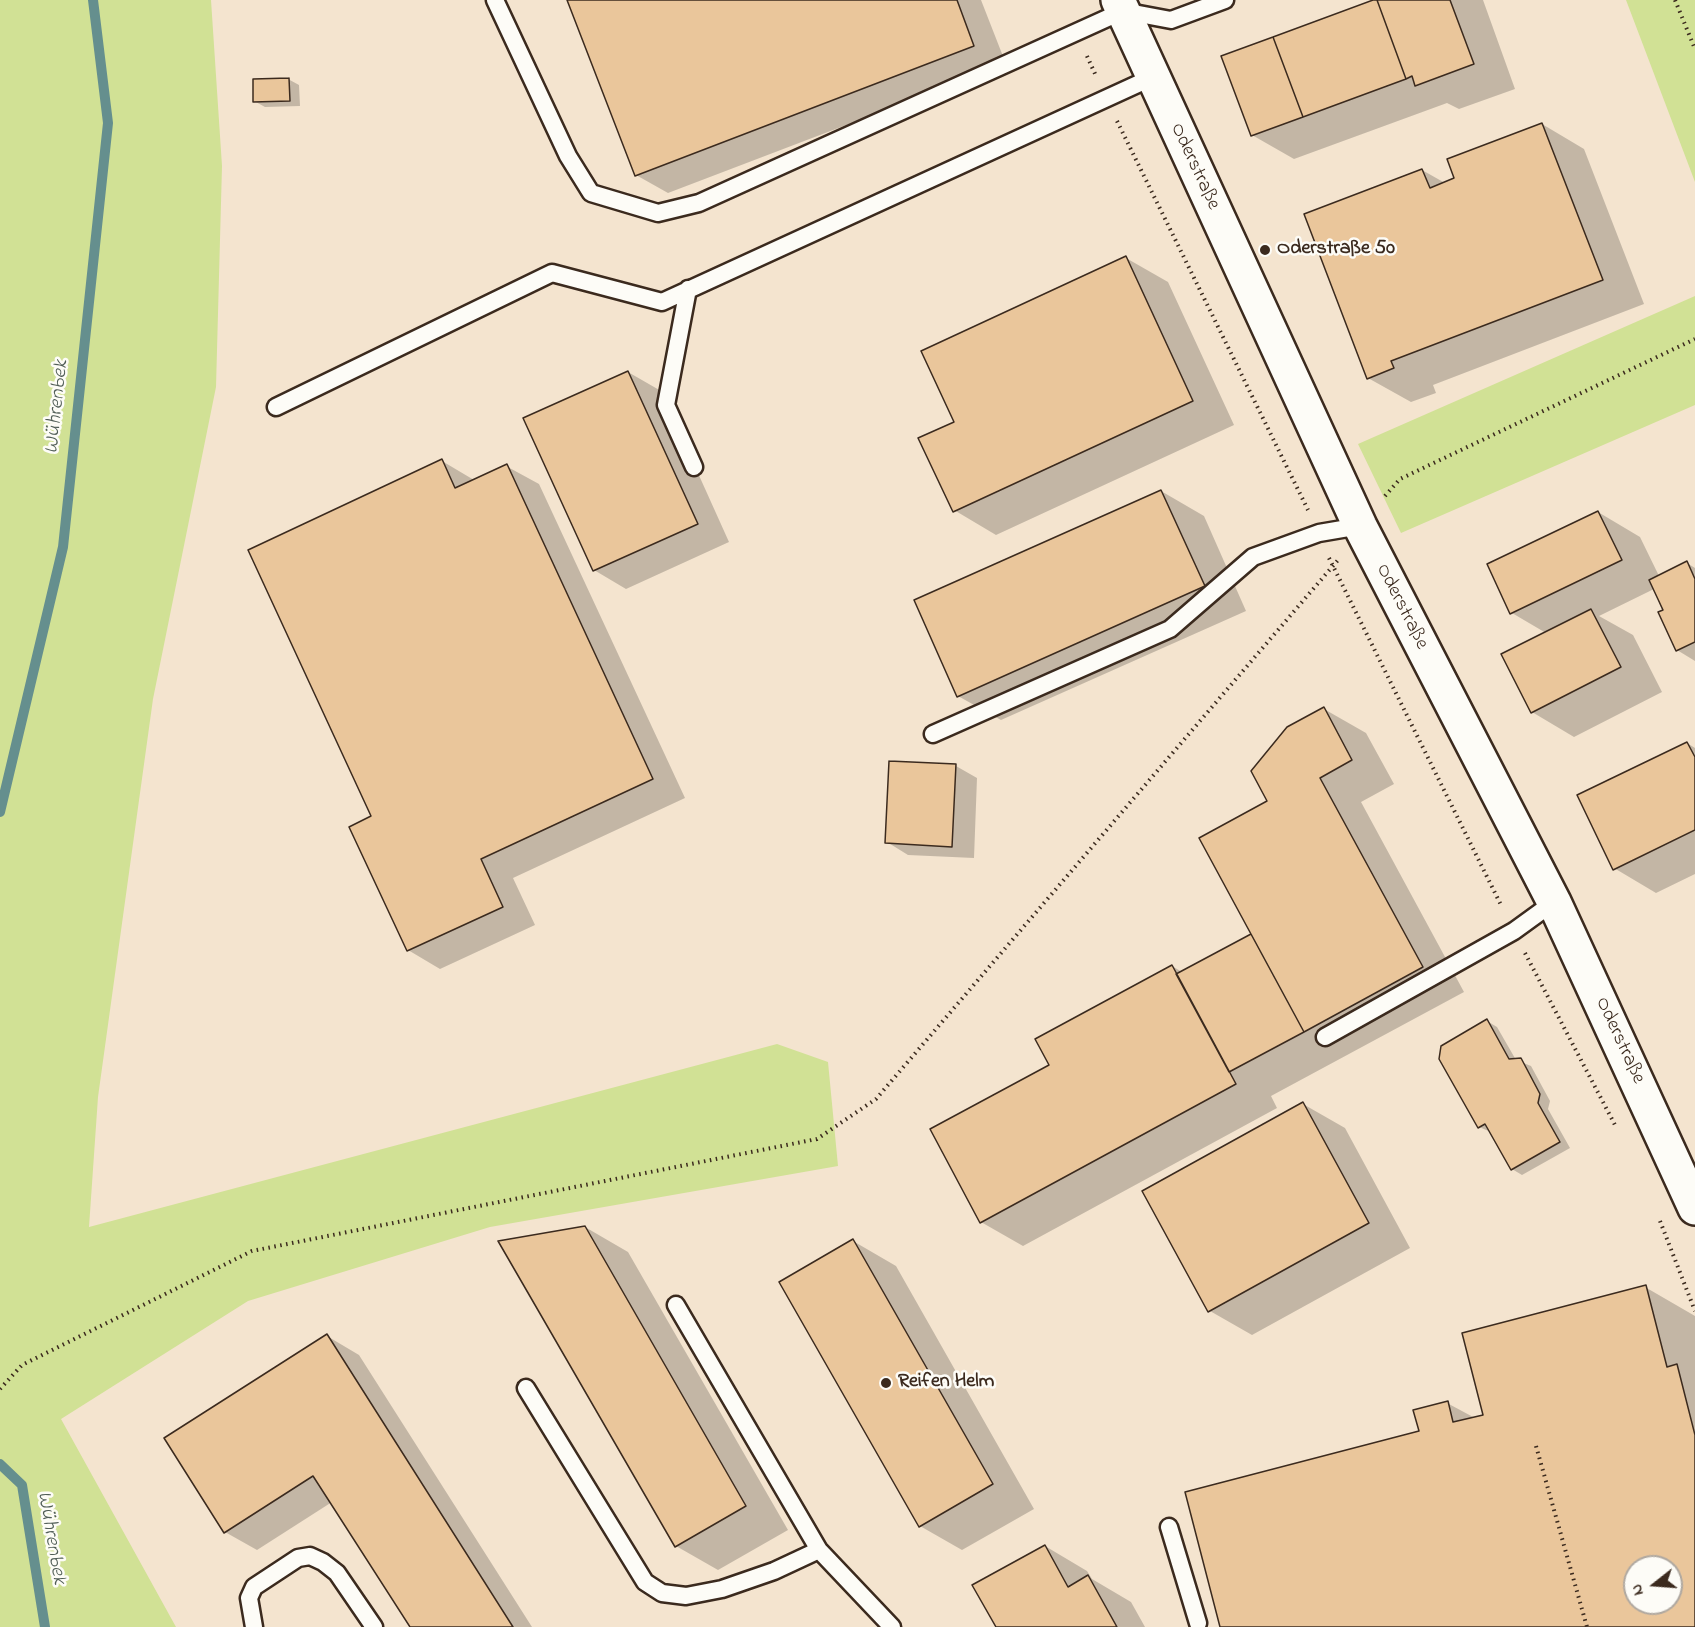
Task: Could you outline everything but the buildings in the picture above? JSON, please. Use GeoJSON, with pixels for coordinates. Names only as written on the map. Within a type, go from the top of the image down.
{"type":"FeatureCollection","features":[{"type":"Feature","properties":{"kind":"street","name":"Oderstraße"},"geometry":{"type":"LineString","coordinates":[[1121,5],[1360,526],[1554,902],[1695,1208]]}},
{"type":"Feature","properties":{"kind":"lane"},"geometry":{"type":"LineString","coordinates":[[495,0],[568,156],[591,193],[658,213],[699,203],[1076,32],[1121,5],[1172,20],[1225,0]]}},
{"type":"Feature","properties":{"kind":"lane"},"geometry":{"type":"LineString","coordinates":[[276,407],[552,273],[662,302],[1153,77]]}},
{"type":"Feature","properties":{"kind":"lane"},"geometry":{"type":"LineString","coordinates":[[688,289],[666,405],[694,467]]}},
{"type":"Feature","properties":{"kind":"lane"},"geometry":{"type":"LineString","coordinates":[[933,734],[1170,629],[1253,557],[1319,533],[1360,526]]}},
{"type":"Feature","properties":{"kind":"lane"},"geometry":{"type":"LineString","coordinates":[[1325,1037],[1514,931],[1554,902]]}},
{"type":"Feature","properties":{"kind":"lane"},"geometry":{"type":"LineString","coordinates":[[676,1305],[819,1550],[892,1627]]}},
{"type":"Feature","properties":{"kind":"lane"},"geometry":{"type":"LineString","coordinates":[[526,1388],[645,1582],[662,1593],[686,1596],[722,1589],[774,1571],[819,1550]]}},
{"type":"Feature","properties":{"kind":"lane"},"geometry":{"type":"LineString","coordinates":[[1169,1527],[1198,1623]]}},
{"type":"Feature","properties":{"kind":"lane"},"geometry":{"type":"LineString","coordinates":[[254,1627],[249,1598],[254,1587],[298,1558],[310,1556],[323,1562],[337,1573],[374,1627]]}},
{"type":"Feature","properties":{"kind":"path"},"geometry":{"type":"LineString","coordinates":[[1675,0],[1695,49]]}},
{"type":"Feature","properties":{"kind":"path"},"geometry":{"type":"LineString","coordinates":[[1076,32],[1319,533],[1333,567],[1514,931],[1616,1126]]}},
{"type":"Feature","properties":{"kind":"path"},"geometry":{"type":"LineString","coordinates":[[0,1389],[22,1365],[252,1251],[817,1139],[876,1099],[1333,567],[1360,526],[1400,479],[1695,339]]}},
{"type":"Feature","properties":{"kind":"path"},"geometry":{"type":"LineString","coordinates":[[1656,1210],[1695,1311]]}},
{"type":"Feature","properties":{"kind":"path"},"geometry":{"type":"LineString","coordinates":[[1536,1446],[1587,1627]]}},
{"type":"Feature","properties":{"kind":"shaded area"},"geometry":{"type":"Polygon","coordinates":[[[0,0],[1695,0],[1695,1627],[0,1627],[0,0]]]}},
{"type":"Feature","properties":{"kind":"green space"},"geometry":{"type":"Polygon","coordinates":[[[0,0],[211,0],[222,166],[216,387],[153,699],[98,1097],[89,1227],[777,1044],[828,1062],[838,1166],[490,1227],[248,1301],[61,1419],[176,1627],[0,1627],[0,0]]]}},
{"type":"Feature","properties":{"kind":"green space"},"geometry":{"type":"Polygon","coordinates":[[[1626,0],[1695,0],[1695,182],[1626,0]]]}},
{"type":"Feature","properties":{"kind":"green space"},"geometry":{"type":"Polygon","coordinates":[[[1695,296],[1695,405],[1401,533],[1358,444],[1695,296]]]}},
{"type":"Feature","properties":{"kind":"waterway","name":"Wührenbek"},"geometry":{"type":"LineString","coordinates":[[0,812],[63,547],[108,123],[93,0]]}},
{"type":"Feature","properties":{"kind":"waterway","name":"Wührenbek"},"geometry":{"type":"LineString","coordinates":[[0,1464],[22,1485],[45,1627]]}},
{"type":"Feature","properties":{"kind":"place","name":"Oderstraße 50"},"geometry":{"type":"Point","coordinates":[1265,250]}},
{"type":"Feature","properties":{"kind":"place","name":"Reifen Helm"},"geometry":{"type":"Point","coordinates":[886,1383]}}]}
